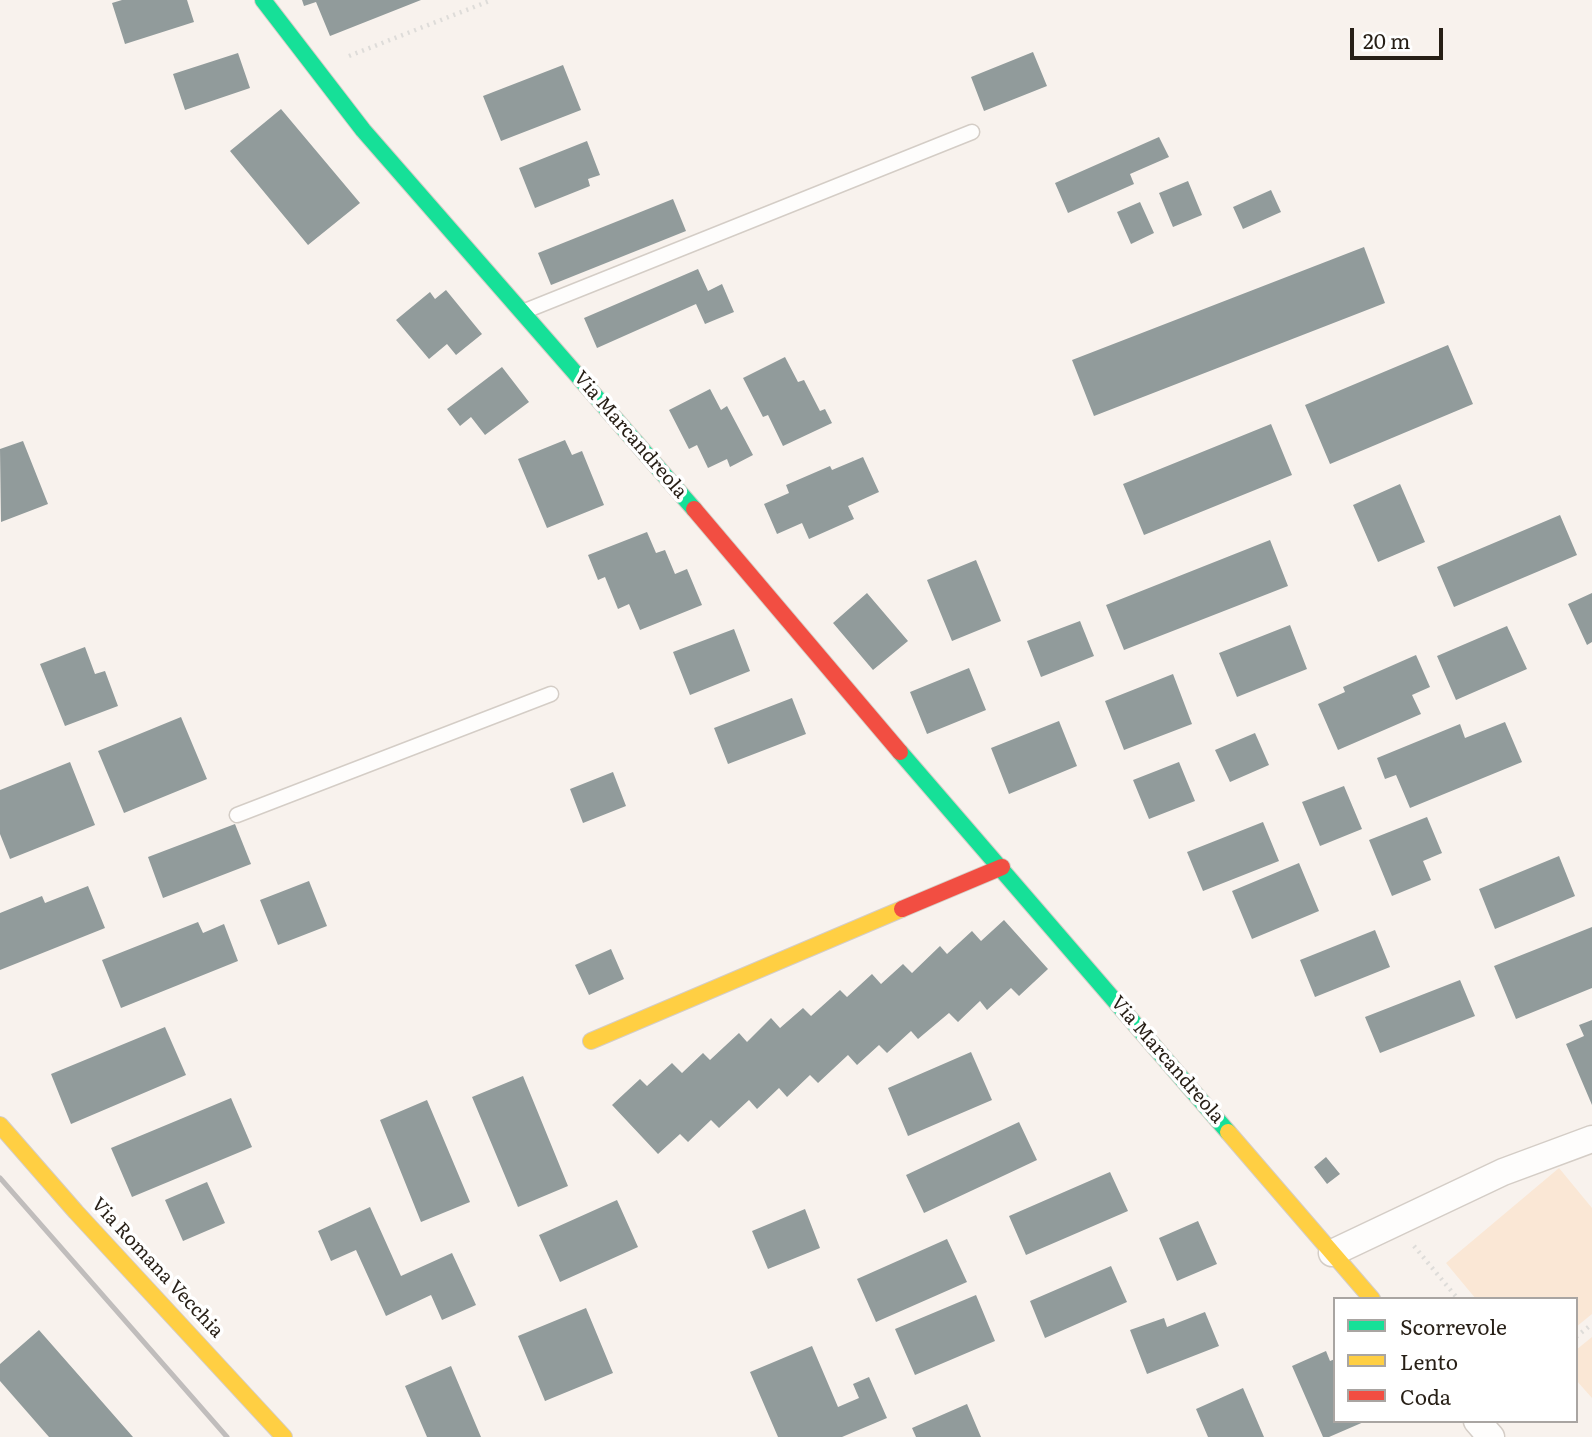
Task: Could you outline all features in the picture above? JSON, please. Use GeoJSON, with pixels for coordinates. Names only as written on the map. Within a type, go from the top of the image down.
{"type":"FeatureCollection","features":[{"type":"Feature","properties":{"kind":"street","name":"Via Marcandreola"},"geometry":{"type":"LineString","coordinates":[[263,0],[363,130],[523,312],[1370,1297]]}},
{"type":"Feature","properties":{"kind":"street"},"geometry":{"type":"LineString","coordinates":[[591,1041],[1002,867]]}},
{"type":"Feature","properties":{"kind":"street","name":"Via Romana Vecchia"},"geometry":{"type":"LineString","coordinates":[[0,1125],[76,1212],[284,1437]]}},
{"type":"Feature","properties":{"kind":"street"},"geometry":{"type":"LineString","coordinates":[[1332,1253],[1503,1172],[1592,1139]]}},
{"type":"Feature","properties":{"kind":"street"},"geometry":{"type":"LineString","coordinates":[[1479,1423],[1491,1437]]}},
{"type":"Feature","properties":{"kind":"lane"},"geometry":{"type":"LineString","coordinates":[[523,312],[972,132]]}},
{"type":"Feature","properties":{"kind":"lane"},"geometry":{"type":"LineString","coordinates":[[237,815],[551,694]]}},
{"type":"Feature","properties":{"kind":"path"},"geometry":{"type":"LineString","coordinates":[[316,68],[492,0]]}},
{"type":"Feature","properties":{"kind":"path"},"geometry":{"type":"LineString","coordinates":[[1395,1222],[1456,1297]]}},
{"type":"Feature","properties":{"kind":"path"},"geometry":{"type":"LineString","coordinates":[[1578,1335],[1592,1324]]}},
{"type":"Feature","properties":{"kind":"shaded area"},"geometry":{"type":"Polygon","coordinates":[[[1559,1168],[1592,1208],[1592,1314],[1578,1325],[1578,1297],[1474,1297],[1446,1263],[1559,1168]]]}},
{"type":"Feature","properties":{"kind":"shaded area"},"geometry":{"type":"Polygon","coordinates":[[[1592,1337],[1592,1398],[1578,1382],[1578,1348],[1592,1337]]]}},
{"type":"Feature","properties":{"kind":"building"},"geometry":{"type":"Polygon","coordinates":[[[122,0],[187,0],[194,22],[125,44],[112,3],[122,0]]]}},
{"type":"Feature","properties":{"kind":"building"},"geometry":{"type":"Polygon","coordinates":[[[302,0],[421,0],[330,36],[316,2],[304,6],[302,0]]]}},
{"type":"Feature","properties":{"kind":"building"},"geometry":{"type":"Polygon","coordinates":[[[1033,52],[1047,86],[984,111],[971,77],[1033,52]]]}},
{"type":"Feature","properties":{"kind":"building"},"geometry":{"type":"Polygon","coordinates":[[[238,53],[250,88],[185,110],[173,74],[238,53]]]}},
{"type":"Feature","properties":{"kind":"building"},"geometry":{"type":"Polygon","coordinates":[[[563,65],[581,110],[501,141],[483,96],[563,65]]]}},
{"type":"Feature","properties":{"kind":"building"},"geometry":{"type":"Polygon","coordinates":[[[281,109],[360,203],[308,245],[230,151],[281,109]]]}},
{"type":"Feature","properties":{"kind":"building"},"geometry":{"type":"Polygon","coordinates":[[[1159,137],[1169,157],[1130,174],[1134,184],[1068,213],[1055,183],[1159,137]]]}},
{"type":"Feature","properties":{"kind":"building"},"geometry":{"type":"Polygon","coordinates":[[[587,141],[600,175],[588,179],[590,186],[535,208],[519,168],[587,141]]]}},
{"type":"Feature","properties":{"kind":"building"},"geometry":{"type":"Polygon","coordinates":[[[1188,181],[1202,215],[1173,227],[1159,193],[1188,181]]]}},
{"type":"Feature","properties":{"kind":"building"},"geometry":{"type":"Polygon","coordinates":[[[1271,190],[1281,212],[1243,229],[1233,207],[1271,190]]]}},
{"type":"Feature","properties":{"kind":"building"},"geometry":{"type":"Polygon","coordinates":[[[673,199],[686,231],[551,285],[538,253],[673,199]]]}},
{"type":"Feature","properties":{"kind":"building"},"geometry":{"type":"Polygon","coordinates":[[[1140,202],[1154,233],[1131,244],[1117,212],[1140,202]]]}},
{"type":"Feature","properties":{"kind":"building"},"geometry":{"type":"Polygon","coordinates":[[[1364,247],[1385,303],[1094,416],[1072,360],[1364,247]]]}},
{"type":"Feature","properties":{"kind":"building"},"geometry":{"type":"Polygon","coordinates":[[[698,269],[708,291],[722,284],[734,312],[705,324],[696,304],[597,348],[584,318],[698,269]]]}},
{"type":"Feature","properties":{"kind":"building"},"geometry":{"type":"Polygon","coordinates":[[[446,290],[482,334],[456,355],[447,344],[429,359],[396,320],[430,292],[435,299],[446,290]]]}},
{"type":"Feature","properties":{"kind":"building"},"geometry":{"type":"Polygon","coordinates":[[[1448,345],[1473,404],[1330,464],[1305,405],[1448,345]]]}},
{"type":"Feature","properties":{"kind":"building"},"geometry":{"type":"Polygon","coordinates":[[[785,357],[798,382],[804,380],[820,411],[825,409],[832,423],[783,446],[768,415],[763,417],[743,378],[785,357]]]}},
{"type":"Feature","properties":{"kind":"building"},"geometry":{"type":"Polygon","coordinates":[[[502,367],[529,402],[485,435],[471,417],[460,426],[447,409],[502,367]]]}},
{"type":"Feature","properties":{"kind":"building"},"geometry":{"type":"Polygon","coordinates":[[[710,389],[721,410],[727,406],[753,455],[730,467],[727,459],[708,468],[697,445],[689,449],[669,410],[710,389]]]}},
{"type":"Feature","properties":{"kind":"building"},"geometry":{"type":"Polygon","coordinates":[[[1271,424],[1292,475],[1144,535],[1123,484],[1271,424]]]}},
{"type":"Feature","properties":{"kind":"building"},"geometry":{"type":"Polygon","coordinates":[[[565,440],[572,455],[582,451],[604,505],[547,528],[518,459],[565,440]]]}},
{"type":"Feature","properties":{"kind":"building"},"geometry":{"type":"Polygon","coordinates":[[[23,441],[48,504],[1,522],[0,449],[23,441]]]}},
{"type":"Feature","properties":{"kind":"building"},"geometry":{"type":"Polygon","coordinates":[[[863,457],[879,492],[848,506],[854,519],[809,539],[802,523],[777,534],[764,504],[789,493],[786,485],[830,466],[832,470],[863,457]]]}},
{"type":"Feature","properties":{"kind":"building"},"geometry":{"type":"Polygon","coordinates":[[[1400,484],[1425,542],[1378,562],[1353,505],[1400,484]]]}},
{"type":"Feature","properties":{"kind":"building"},"geometry":{"type":"Polygon","coordinates":[[[1560,515],[1577,555],[1454,607],[1437,567],[1560,515]]]}},
{"type":"Feature","properties":{"kind":"building"},"geometry":{"type":"Polygon","coordinates":[[[647,532],[656,553],[665,550],[675,574],[687,569],[702,605],[640,630],[629,604],[618,609],[605,577],[598,580],[588,555],[647,532]]]}},
{"type":"Feature","properties":{"kind":"building"},"geometry":{"type":"Polygon","coordinates":[[[1270,540],[1288,586],[1124,650],[1106,605],[1270,540]]]}},
{"type":"Feature","properties":{"kind":"building"},"geometry":{"type":"Polygon","coordinates":[[[976,560],[1001,621],[952,641],[927,580],[976,560]]]}},
{"type":"Feature","properties":{"kind":"building"},"geometry":{"type":"Polygon","coordinates":[[[867,593],[908,641],[873,670],[833,623],[867,593]]]}},
{"type":"Feature","properties":{"kind":"building"},"geometry":{"type":"Polygon","coordinates":[[[1592,593],[1592,642],[1587,645],[1568,604],[1592,593]]]}},
{"type":"Feature","properties":{"kind":"building"},"geometry":{"type":"Polygon","coordinates":[[[1080,621],[1094,656],[1041,677],[1027,641],[1080,621]]]}},
{"type":"Feature","properties":{"kind":"building"},"geometry":{"type":"Polygon","coordinates":[[[1290,625],[1307,669],[1237,697],[1219,653],[1290,625]]]}},
{"type":"Feature","properties":{"kind":"building"},"geometry":{"type":"Polygon","coordinates":[[[1507,626],[1527,669],[1456,700],[1437,656],[1507,626]]]}},
{"type":"Feature","properties":{"kind":"building"},"geometry":{"type":"Polygon","coordinates":[[[734,629],[750,671],[690,695],[673,652],[734,629]]]}},
{"type":"Feature","properties":{"kind":"building"},"geometry":{"type":"Polygon","coordinates":[[[85,647],[95,674],[105,671],[118,706],[65,726],[40,664],[85,647]]]}},
{"type":"Feature","properties":{"kind":"building"},"geometry":{"type":"Polygon","coordinates":[[[1416,655],[1430,687],[1412,695],[1421,714],[1338,750],[1318,704],[1345,692],[1343,687],[1416,655]]]}},
{"type":"Feature","properties":{"kind":"building"},"geometry":{"type":"Polygon","coordinates":[[[969,668],[986,710],[927,734],[910,692],[969,668]]]}},
{"type":"Feature","properties":{"kind":"building"},"geometry":{"type":"Polygon","coordinates":[[[1173,674],[1192,724],[1124,750],[1105,701],[1173,674]]]}},
{"type":"Feature","properties":{"kind":"building"},"geometry":{"type":"Polygon","coordinates":[[[792,698],[806,734],[728,764],[714,728],[792,698]]]}},
{"type":"Feature","properties":{"kind":"building"},"geometry":{"type":"Polygon","coordinates":[[[181,717],[207,779],[124,813],[98,751],[181,717]]]}},
{"type":"Feature","properties":{"kind":"building"},"geometry":{"type":"Polygon","coordinates":[[[1059,721],[1077,766],[1009,794],[991,748],[1059,721]]]}},
{"type":"Feature","properties":{"kind":"building"},"geometry":{"type":"Polygon","coordinates":[[[1505,722],[1522,762],[1410,808],[1396,775],[1385,779],[1377,758],[1460,724],[1465,738],[1505,722]]]}},
{"type":"Feature","properties":{"kind":"building"},"geometry":{"type":"Polygon","coordinates":[[[1255,733],[1269,765],[1230,782],[1215,750],[1255,733]]]}},
{"type":"Feature","properties":{"kind":"building"},"geometry":{"type":"Polygon","coordinates":[[[70,762],[95,825],[10,859],[0,834],[0,790],[70,762]]]}},
{"type":"Feature","properties":{"kind":"building"},"geometry":{"type":"Polygon","coordinates":[[[1179,762],[1195,801],[1149,819],[1133,780],[1179,762]]]}},
{"type":"Feature","properties":{"kind":"building"},"geometry":{"type":"Polygon","coordinates":[[[613,772],[626,806],[583,823],[570,789],[613,772]]]}},
{"type":"Feature","properties":{"kind":"building"},"geometry":{"type":"Polygon","coordinates":[[[1344,786],[1362,829],[1320,846],[1302,802],[1344,786]]]}},
{"type":"Feature","properties":{"kind":"building"},"geometry":{"type":"Polygon","coordinates":[[[1427,817],[1442,853],[1423,861],[1431,880],[1392,896],[1369,840],[1427,817]]]}},
{"type":"Feature","properties":{"kind":"building"},"geometry":{"type":"Polygon","coordinates":[[[1263,822],[1279,861],[1203,891],[1187,852],[1263,822]]]}},
{"type":"Feature","properties":{"kind":"building"},"geometry":{"type":"Polygon","coordinates":[[[235,824],[251,864],[163,898],[148,857],[235,824]]]}},
{"type":"Feature","properties":{"kind":"building"},"geometry":{"type":"Polygon","coordinates":[[[1559,856],[1575,896],[1495,929],[1479,889],[1559,856]]]}},
{"type":"Feature","properties":{"kind":"building"},"geometry":{"type":"Polygon","coordinates":[[[1299,863],[1319,911],[1252,939],[1232,891],[1299,863]]]}},
{"type":"Feature","properties":{"kind":"building"},"geometry":{"type":"Polygon","coordinates":[[[309,881],[327,926],[278,945],[260,900],[309,881]]]}},
{"type":"Feature","properties":{"kind":"building"},"geometry":{"type":"Polygon","coordinates":[[[88,886],[105,928],[0,970],[0,913],[42,896],[45,903],[88,886]]]}},
{"type":"Feature","properties":{"kind":"building"},"geometry":{"type":"Polygon","coordinates":[[[1004,920],[1048,969],[1019,996],[1011,988],[987,1010],[980,1001],[958,1022],[949,1013],[918,1039],[911,1031],[887,1053],[879,1045],[857,1065],[848,1055],[818,1083],[810,1075],[787,1097],[779,1088],[757,1109],[749,1100],[719,1128],[711,1120],[688,1142],[680,1134],[658,1154],[612,1105],[640,1079],[647,1086],[672,1063],[682,1073],[703,1053],[710,1060],[739,1033],[747,1042],[771,1018],[780,1028],[803,1008],[811,1016],[840,990],[847,997],[872,974],[881,984],[903,964],[912,973],[940,946],[947,954],[972,931],[981,941],[1004,920]]]}},
{"type":"Feature","properties":{"kind":"building"},"geometry":{"type":"Polygon","coordinates":[[[198,922],[203,933],[224,924],[238,961],[121,1008],[102,960],[198,922]]]}},
{"type":"Feature","properties":{"kind":"building"},"geometry":{"type":"Polygon","coordinates":[[[1592,927],[1592,988],[1516,1019],[1494,966],[1592,927]]]}},
{"type":"Feature","properties":{"kind":"building"},"geometry":{"type":"Polygon","coordinates":[[[1375,930],[1390,967],[1315,997],[1300,960],[1375,930]]]}},
{"type":"Feature","properties":{"kind":"building"},"geometry":{"type":"Polygon","coordinates":[[[611,949],[624,979],[589,995],[575,965],[611,949]]]}},
{"type":"Feature","properties":{"kind":"building"},"geometry":{"type":"Polygon","coordinates":[[[1460,980],[1475,1016],[1380,1053],[1365,1017],[1460,980]]]}},
{"type":"Feature","properties":{"kind":"building"},"geometry":{"type":"Polygon","coordinates":[[[1592,1020],[1592,1105],[1566,1044],[1584,1036],[1579,1025],[1592,1020]]]}},
{"type":"Feature","properties":{"kind":"building"},"geometry":{"type":"Polygon","coordinates":[[[165,1027],[186,1075],[71,1124],[51,1074],[165,1027]]]}},
{"type":"Feature","properties":{"kind":"building"},"geometry":{"type":"Polygon","coordinates":[[[971,1052],[992,1100],[908,1136],[888,1088],[971,1052]]]}},
{"type":"Feature","properties":{"kind":"building"},"geometry":{"type":"Polygon","coordinates":[[[523,1076],[568,1186],[518,1207],[472,1097],[523,1076]]]}},
{"type":"Feature","properties":{"kind":"building"},"geometry":{"type":"Polygon","coordinates":[[[231,1098],[252,1147],[132,1197],[111,1148],[231,1098]]]}},
{"type":"Feature","properties":{"kind":"building"},"geometry":{"type":"Polygon","coordinates":[[[427,1100],[470,1202],[421,1222],[380,1120],[427,1100]]]}},
{"type":"Feature","properties":{"kind":"building"},"geometry":{"type":"Polygon","coordinates":[[[1019,1122],[1037,1160],[924,1213],[906,1175],[1019,1122]]]}},
{"type":"Feature","properties":{"kind":"building"},"geometry":{"type":"Polygon","coordinates":[[[1326,1157],[1340,1174],[1327,1184],[1314,1167],[1326,1157]]]}},
{"type":"Feature","properties":{"kind":"building"},"geometry":{"type":"Polygon","coordinates":[[[1110,1172],[1128,1211],[1026,1255],[1009,1216],[1110,1172]]]}},
{"type":"Feature","properties":{"kind":"building"},"geometry":{"type":"Polygon","coordinates":[[[207,1182],[225,1223],[183,1241],[165,1200],[207,1182]]]}},
{"type":"Feature","properties":{"kind":"building"},"geometry":{"type":"Polygon","coordinates":[[[617,1200],[638,1247],[560,1282],[539,1235],[617,1200]]]}},
{"type":"Feature","properties":{"kind":"building"},"geometry":{"type":"Polygon","coordinates":[[[370,1207],[401,1276],[452,1253],[476,1305],[442,1320],[431,1295],[386,1316],[356,1250],[331,1261],[318,1231],[370,1207]]]}},
{"type":"Feature","properties":{"kind":"building"},"geometry":{"type":"Polygon","coordinates":[[[805,1209],[820,1248],[768,1269],[752,1231],[805,1209]]]}},
{"type":"Feature","properties":{"kind":"building"},"geometry":{"type":"Polygon","coordinates":[[[1198,1221],[1217,1264],[1177,1281],[1159,1238],[1198,1221]]]}},
{"type":"Feature","properties":{"kind":"building"},"geometry":{"type":"Polygon","coordinates":[[[947,1239],[967,1282],[876,1322],[857,1279],[947,1239]]]}},
{"type":"Feature","properties":{"kind":"building"},"geometry":{"type":"Polygon","coordinates":[[[1111,1266],[1127,1302],[1045,1338],[1030,1301],[1111,1266]]]}},
{"type":"Feature","properties":{"kind":"building"},"geometry":{"type":"Polygon","coordinates":[[[976,1295],[995,1341],[915,1375],[895,1329],[976,1295]]]}},
{"type":"Feature","properties":{"kind":"building"},"geometry":{"type":"Polygon","coordinates":[[[586,1308],[613,1373],[545,1401],[518,1336],[586,1308]]]}},
{"type":"Feature","properties":{"kind":"building"},"geometry":{"type":"Polygon","coordinates":[[[1205,1312],[1219,1346],[1147,1374],[1130,1330],[1164,1318],[1167,1327],[1205,1312]]]}},
{"type":"Feature","properties":{"kind":"building"},"geometry":{"type":"Polygon","coordinates":[[[39,1330],[133,1437],[49,1437],[0,1381],[0,1364],[39,1330]]]}},
{"type":"Feature","properties":{"kind":"building"},"geometry":{"type":"Polygon","coordinates":[[[812,1346],[838,1407],[859,1398],[853,1384],[869,1377],[887,1418],[842,1437],[778,1437],[750,1372],[812,1346]]]}},
{"type":"Feature","properties":{"kind":"building"},"geometry":{"type":"Polygon","coordinates":[[[1326,1351],[1330,1361],[1333,1360],[1333,1423],[1361,1423],[1323,1437],[1292,1366],[1326,1351]]]}},
{"type":"Feature","properties":{"kind":"building"},"geometry":{"type":"Polygon","coordinates":[[[451,1366],[481,1437],[427,1437],[405,1386],[451,1366]]]}},
{"type":"Feature","properties":{"kind":"building"},"geometry":{"type":"Polygon","coordinates":[[[1243,1388],[1264,1437],[1208,1437],[1196,1409],[1243,1388]]]}},
{"type":"Feature","properties":{"kind":"building"},"geometry":{"type":"Polygon","coordinates":[[[967,1404],[981,1437],[916,1437],[912,1428],[967,1404]]]}},
{"type":"Feature","properties":{"kind":"railway"},"geometry":{"type":"LineString","coordinates":[[0,1178],[227,1437]]}},
{"type":"Feature","properties":{"kind":"traffic: fast"},"geometry":{"type":"LineString","coordinates":[[263,0],[363,130],[694,509]]}},
{"type":"Feature","properties":{"kind":"traffic: fast"},"geometry":{"type":"LineString","coordinates":[[900,752],[1228,1132]]}},
{"type":"Feature","properties":{"kind":"traffic: slow"},"geometry":{"type":"LineString","coordinates":[[591,1041],[902,909]]}},
{"type":"Feature","properties":{"kind":"traffic: slow"},"geometry":{"type":"LineString","coordinates":[[0,1125],[76,1212],[284,1437]]}},
{"type":"Feature","properties":{"kind":"traffic: slow"},"geometry":{"type":"LineString","coordinates":[[1228,1132],[1370,1297]]}},
{"type":"Feature","properties":{"kind":"traffic: jam"},"geometry":{"type":"LineString","coordinates":[[694,509],[900,752]]}},
{"type":"Feature","properties":{"kind":"traffic: jam"},"geometry":{"type":"LineString","coordinates":[[902,909],[1002,867]]}}]}
